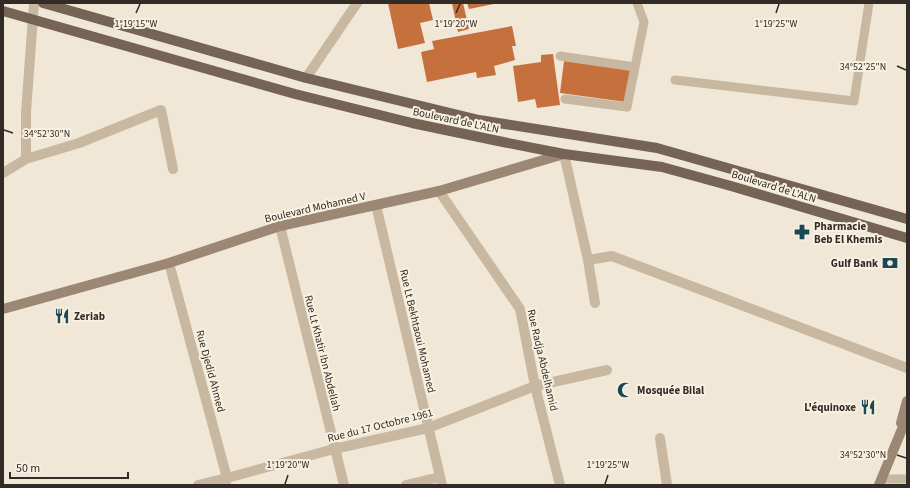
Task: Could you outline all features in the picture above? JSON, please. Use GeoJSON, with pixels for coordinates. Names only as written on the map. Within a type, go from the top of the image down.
{"type":"FeatureCollection","features":[{"type":"Feature","properties":{"kind":"main road","name":"Boulevard de L'ALN"},"geometry":{"type":"LineString","coordinates":[[43,3],[306,78],[479,120],[657,148],[907,219]]}},
{"type":"Feature","properties":{"kind":"main road","name":"Boulevard de L'ALN"},"geometry":{"type":"LineString","coordinates":[[3,12],[295,94],[412,123],[564,154],[662,167],[907,238]]}},
{"type":"Feature","properties":{"kind":"main road","name":"Boulevard Mohamed V"},"geometry":{"type":"LineString","coordinates":[[3,309],[169,264],[280,226],[439,191],[564,154]]}},
{"type":"Feature","properties":{"kind":"main road"},"geometry":{"type":"LineString","coordinates":[[894,448],[907,401]]}},
{"type":"Feature","properties":{"kind":"main road"},"geometry":{"type":"LineString","coordinates":[[880,482],[907,417]]}},
{"type":"Feature","properties":{"kind":"street"},"geometry":{"type":"LineString","coordinates":[[26,159],[26,112],[34,20],[34,3]]}},
{"type":"Feature","properties":{"kind":"street"},"geometry":{"type":"LineString","coordinates":[[306,78],[357,3]]}},
{"type":"Feature","properties":{"kind":"street"},"geometry":{"type":"LineString","coordinates":[[3,173],[26,159],[79,143],[161,110],[173,169]]}},
{"type":"Feature","properties":{"kind":"street"},"geometry":{"type":"LineString","coordinates":[[564,154],[588,260],[595,302]]}},
{"type":"Feature","properties":{"kind":"street","name":"Rue Radja Abdelhamid"},"geometry":{"type":"LineString","coordinates":[[439,191],[520,309],[535,386],[560,485]]}},
{"type":"Feature","properties":{"kind":"street","name":"Rue Lt Bekhtaoui Mohamed"},"geometry":{"type":"LineString","coordinates":[[376,205],[441,481]]}},
{"type":"Feature","properties":{"kind":"street","name":"Rue Lt Khatir Ibn Abdellah"},"geometry":{"type":"LineString","coordinates":[[280,226],[344,485]]}},
{"type":"Feature","properties":{"kind":"street"},"geometry":{"type":"LineString","coordinates":[[588,260],[612,256],[907,368]]}},
{"type":"Feature","properties":{"kind":"street","name":"Rue Djedid Ahmed"},"geometry":{"type":"LineString","coordinates":[[169,264],[226,482]]}},
{"type":"Feature","properties":{"kind":"street","name":"Rue du 17 Octobre 1961"},"geometry":{"type":"LineString","coordinates":[[198,485],[226,482],[334,448],[428,428],[535,386],[607,370]]}},
{"type":"Feature","properties":{"kind":"street"},"geometry":{"type":"LineString","coordinates":[[660,438],[667,485]]}},
{"type":"Feature","properties":{"kind":"street"},"geometry":{"type":"LineString","coordinates":[[406,485],[441,481]]}},
{"type":"Feature","properties":{"kind":"lane"},"geometry":{"type":"LineString","coordinates":[[565,99],[627,107],[644,22],[637,3]]}},
{"type":"Feature","properties":{"kind":"lane"},"geometry":{"type":"LineString","coordinates":[[675,80],[854,101],[869,3]]}},
{"type":"Feature","properties":{"kind":"lane"},"geometry":{"type":"LineString","coordinates":[[560,56],[635,67]]}},
{"type":"Feature","properties":{"kind":"lane"},"geometry":{"type":"LineString","coordinates":[[880,482],[907,479]]}},
{"type":"Feature","properties":{"kind":"building"},"geometry":{"type":"Polygon","coordinates":[[[388,3],[429,3],[433,20],[420,23],[425,43],[398,49],[388,3]]]}},
{"type":"Feature","properties":{"kind":"building"},"geometry":{"type":"Polygon","coordinates":[[[452,3],[463,3],[469,29],[458,32],[452,3]]]}},
{"type":"Feature","properties":{"kind":"building"},"geometry":{"type":"Polygon","coordinates":[[[467,3],[494,3],[494,4],[469,9],[467,3]]]}},
{"type":"Feature","properties":{"kind":"building"},"geometry":{"type":"Polygon","coordinates":[[[512,26],[516,46],[512,46],[515,60],[494,66],[496,75],[477,78],[476,72],[427,82],[421,52],[434,49],[432,41],[512,26]]]}},
{"type":"Feature","properties":{"kind":"building"},"geometry":{"type":"Polygon","coordinates":[[[553,54],[560,105],[537,108],[535,99],[518,102],[513,66],[541,62],[541,55],[553,54]]]}},
{"type":"Feature","properties":{"kind":"building"},"geometry":{"type":"Polygon","coordinates":[[[564,61],[631,70],[626,102],[560,93],[564,61]]]}},
{"type":"Feature","properties":{"kind":"place","name":"Pharmacie Beb El Khemis"},"geometry":{"type":"Point","coordinates":[802,232]}},
{"type":"Feature","properties":{"kind":"place","name":"Gulf Bank"},"geometry":{"type":"Point","coordinates":[890,263]}},
{"type":"Feature","properties":{"kind":"place","name":"Zeriab"},"geometry":{"type":"Point","coordinates":[62,316]}},
{"type":"Feature","properties":{"kind":"place","name":"Mosquée Bilal"},"geometry":{"type":"Point","coordinates":[625,390]}},
{"type":"Feature","properties":{"kind":"place","name":"L'équinoxe"},"geometry":{"type":"Point","coordinates":[868,407]}}]}
